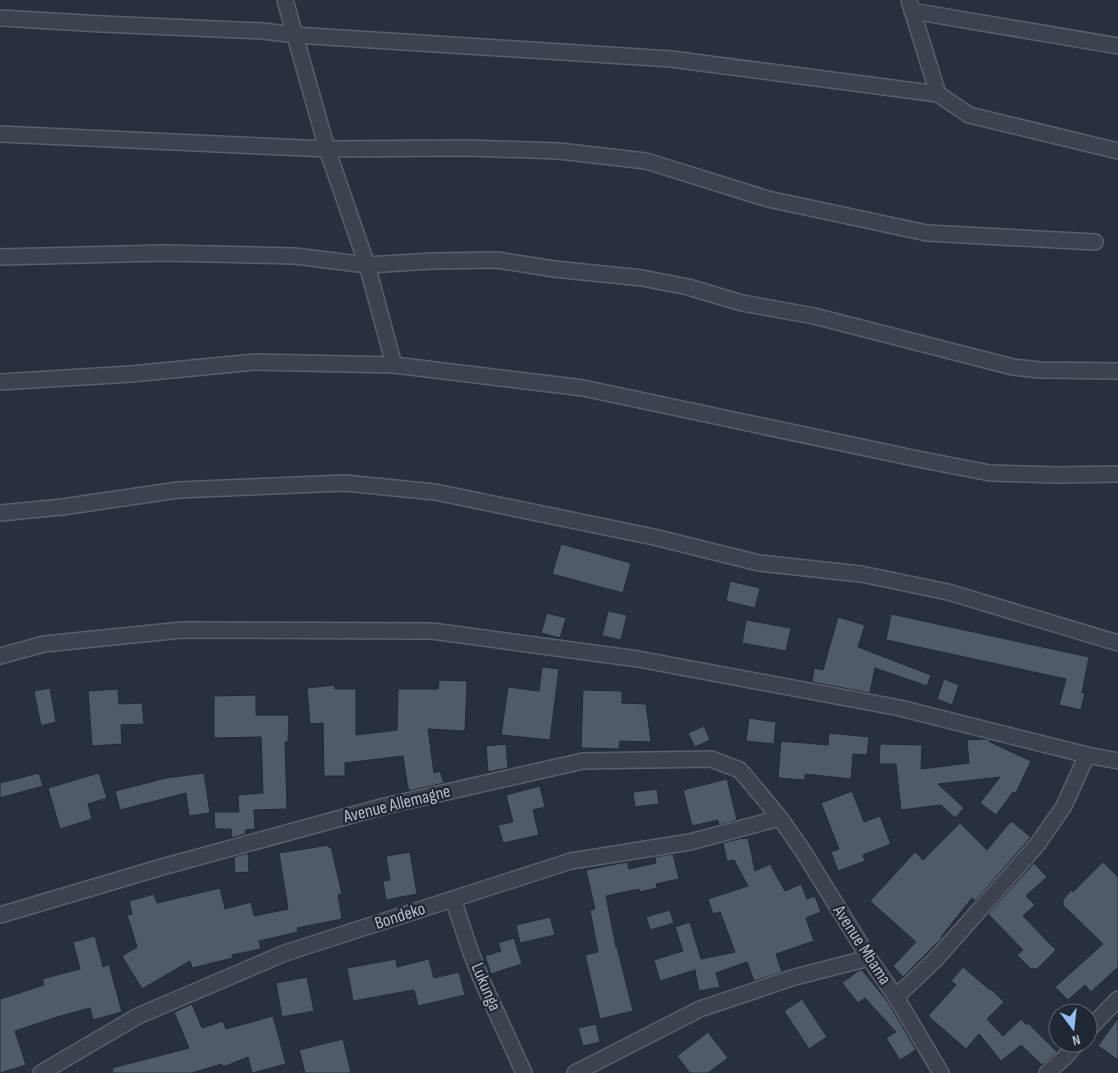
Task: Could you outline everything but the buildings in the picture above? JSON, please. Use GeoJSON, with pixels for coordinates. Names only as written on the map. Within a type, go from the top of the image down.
{"type":"FeatureCollection","features":[{"type":"Feature","properties":{"kind":"street"},"geometry":{"type":"LineString","coordinates":[[285,0],[327,149],[367,265],[394,364]]}},
{"type":"Feature","properties":{"kind":"street"},"geometry":{"type":"LineString","coordinates":[[938,94],[911,6],[1118,46]]}},
{"type":"Feature","properties":{"kind":"street"},"geometry":{"type":"LineString","coordinates":[[0,18],[263,31],[295,35],[671,59],[938,94],[968,115],[1118,151]]}},
{"type":"Feature","properties":{"kind":"street"},"geometry":{"type":"LineString","coordinates":[[0,134],[327,149],[468,148],[559,151],[646,161],[768,199],[927,233],[1095,242]]}},
{"type":"Feature","properties":{"kind":"street"},"geometry":{"type":"LineString","coordinates":[[0,257],[173,253],[295,256],[367,265],[497,260],[554,269],[642,278],[688,287],[742,303],[814,316],[1013,367],[1040,370],[1118,371]]}},
{"type":"Feature","properties":{"kind":"street"},"geometry":{"type":"LineString","coordinates":[[0,382],[131,374],[255,362],[394,364],[583,388],[990,473],[1118,474]]}},
{"type":"Feature","properties":{"kind":"street"},"geometry":{"type":"LineString","coordinates":[[0,513],[62,507],[188,490],[345,483],[435,492],[654,538],[759,563],[860,574],[948,592],[1118,643]]}},
{"type":"Feature","properties":{"kind":"street"},"geometry":{"type":"LineString","coordinates":[[0,656],[44,644],[182,630],[432,631],[638,659],[900,708],[1118,761]]}},
{"type":"Feature","properties":{"kind":"street"},"geometry":{"type":"LineString","coordinates":[[896,997],[935,960],[1037,845],[1064,806],[1087,755]]}},
{"type":"Feature","properties":{"kind":"street","name":"Avenue Allemagne"},"geometry":{"type":"LineString","coordinates":[[0,915],[162,867],[385,806],[583,761],[711,759],[740,770],[780,818]]}},
{"type":"Feature","properties":{"kind":"street","name":"Avenue Mbama"},"geometry":{"type":"LineString","coordinates":[[780,818],[896,997],[941,1073]]}},
{"type":"Feature","properties":{"kind":"street","name":"Bondeko"},"geometry":{"type":"LineString","coordinates":[[41,1073],[138,1016],[285,952],[571,861],[690,842],[780,818]]}},
{"type":"Feature","properties":{"kind":"street","name":"Lukunga"},"geometry":{"type":"LineString","coordinates":[[453,899],[483,983],[524,1073]]}},
{"type":"Feature","properties":{"kind":"street"},"geometry":{"type":"LineString","coordinates":[[575,1073],[700,1009],[795,977],[869,958]]}},
{"type":"Feature","properties":{"kind":"street"},"geometry":{"type":"LineString","coordinates":[[1098,1020],[1118,999]]}},
{"type":"Feature","properties":{"kind":"street"},"geometry":{"type":"LineString","coordinates":[[1046,1073],[1068,1053]]}}]}
